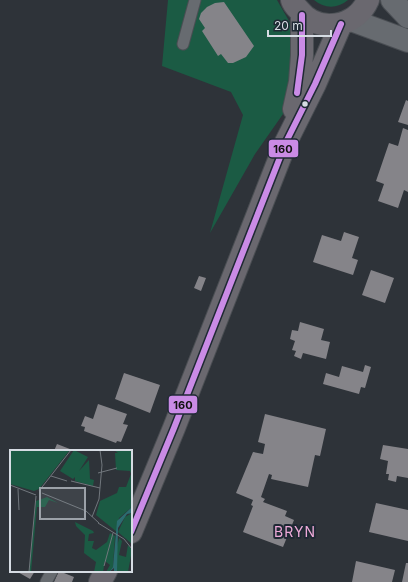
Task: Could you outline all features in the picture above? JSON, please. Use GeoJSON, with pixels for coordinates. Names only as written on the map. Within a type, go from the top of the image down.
{"type":"FeatureCollection","features":[{"type":"Feature","properties":{"kind":"main road"},"geometry":{"type":"LineString","coordinates":[[297,8],[311,21],[323,25],[346,22],[359,13],[368,0]]}},
{"type":"Feature","properties":{"kind":"main road"},"geometry":{"type":"LineString","coordinates":[[286,142],[300,82],[302,55],[297,8]]}},
{"type":"Feature","properties":{"kind":"main road"},"geometry":{"type":"LineString","coordinates":[[132,530],[286,142],[346,22]]}},
{"type":"Feature","properties":{"kind":"street"},"geometry":{"type":"LineString","coordinates":[[392,0],[408,17]]}},
{"type":"Feature","properties":{"kind":"street"},"geometry":{"type":"LineString","coordinates":[[346,22],[408,41]]}},
{"type":"Feature","properties":{"kind":"lane"},"geometry":{"type":"LineString","coordinates":[[183,44],[196,0]]}},
{"type":"Feature","properties":{"kind":"lane"},"geometry":{"type":"LineString","coordinates":[[46,582],[51,572]]}},
{"type":"Feature","properties":{"kind":"green space"},"geometry":{"type":"Polygon","coordinates":[[[168,0],[277,0],[293,28],[290,86],[283,114],[255,154],[210,233],[243,115],[231,92],[162,66],[168,0]]]}},
{"type":"Feature","properties":{"kind":"green space"},"geometry":{"type":"Polygon","coordinates":[[[314,0],[348,0],[340,5],[331,7],[322,5],[314,0]]]}},
{"type":"Feature","properties":{"kind":"building"},"geometry":{"type":"Polygon","coordinates":[[[224,2],[254,46],[246,57],[233,63],[228,63],[221,54],[218,56],[202,31],[205,28],[199,19],[201,13],[207,7],[215,3],[224,2]]]}},
{"type":"Feature","properties":{"kind":"building"},"geometry":{"type":"Polygon","coordinates":[[[406,100],[408,101],[408,125],[398,122],[406,100]]]}},
{"type":"Feature","properties":{"kind":"building"},"geometry":{"type":"Polygon","coordinates":[[[403,128],[408,130],[408,192],[404,190],[398,208],[378,201],[384,184],[376,181],[389,143],[398,146],[403,128]]]}},
{"type":"Feature","properties":{"kind":"building"},"geometry":{"type":"Polygon","coordinates":[[[344,232],[359,237],[352,258],[358,260],[353,275],[313,262],[322,235],[341,241],[344,232]]]}},
{"type":"Feature","properties":{"kind":"building"},"geometry":{"type":"Polygon","coordinates":[[[371,270],[394,278],[385,303],[362,295],[371,270]]]}},
{"type":"Feature","properties":{"kind":"building"},"geometry":{"type":"Polygon","coordinates":[[[199,276],[206,278],[201,291],[194,288],[199,276]]]}},
{"type":"Feature","properties":{"kind":"building"},"geometry":{"type":"Polygon","coordinates":[[[300,322],[324,329],[321,340],[330,342],[326,359],[303,353],[301,359],[294,356],[296,351],[292,350],[295,341],[290,339],[292,330],[298,331],[300,322]]]}},
{"type":"Feature","properties":{"kind":"building"},"geometry":{"type":"Polygon","coordinates":[[[365,365],[371,367],[365,388],[361,387],[359,394],[323,384],[326,373],[339,377],[342,366],[363,372],[365,365]]]}},
{"type":"Feature","properties":{"kind":"building"},"geometry":{"type":"Polygon","coordinates":[[[124,373],[160,385],[150,413],[115,399],[124,373]]]}},
{"type":"Feature","properties":{"kind":"building"},"geometry":{"type":"Polygon","coordinates":[[[98,404],[127,414],[123,424],[128,425],[121,442],[117,441],[116,443],[84,431],[85,427],[81,426],[85,416],[93,419],[98,404]]]}},
{"type":"Feature","properties":{"kind":"building"},"geometry":{"type":"Polygon","coordinates":[[[265,414],[326,429],[320,456],[315,455],[308,487],[271,479],[272,475],[269,474],[261,497],[265,499],[263,502],[287,511],[285,516],[294,520],[283,547],[243,532],[253,506],[251,505],[253,500],[236,493],[253,452],[263,454],[265,444],[258,442],[265,414]]]}},
{"type":"Feature","properties":{"kind":"building"},"geometry":{"type":"Polygon","coordinates":[[[57,444],[72,450],[54,450],[57,444]]]}},
{"type":"Feature","properties":{"kind":"building"},"geometry":{"type":"Polygon","coordinates":[[[383,445],[408,449],[408,478],[397,476],[396,482],[388,480],[389,474],[386,474],[388,461],[380,459],[383,445]]]}},
{"type":"Feature","properties":{"kind":"building"},"geometry":{"type":"Polygon","coordinates":[[[376,503],[408,510],[408,541],[369,532],[376,503]]]}},
{"type":"Feature","properties":{"kind":"building"},"geometry":{"type":"Polygon","coordinates":[[[356,561],[395,570],[392,582],[352,582],[356,561]]]}},
{"type":"Feature","properties":{"kind":"building"},"geometry":{"type":"Polygon","coordinates":[[[406,563],[408,563],[408,582],[402,582],[406,563]]]}},
{"type":"Feature","properties":{"kind":"building"},"geometry":{"type":"Polygon","coordinates":[[[18,572],[34,572],[30,579],[18,572]]]}},
{"type":"Feature","properties":{"kind":"building"},"geometry":{"type":"Polygon","coordinates":[[[59,572],[74,577],[72,582],[54,582],[59,572]]]}},
{"type":"Feature","properties":{"kind":"transit line","name":"160"},"geometry":{"type":"LineString","coordinates":[[297,93],[302,55],[302,15]]}},
{"type":"Feature","properties":{"kind":"transit line","name":"160"},"geometry":{"type":"LineString","coordinates":[[132,530],[174,428],[286,142],[315,84],[341,24]]}},
{"type":"Feature","properties":{"kind":"district","name":"BRYN"},"geometry":{"type":"Point","coordinates":[295,531]}}]}
